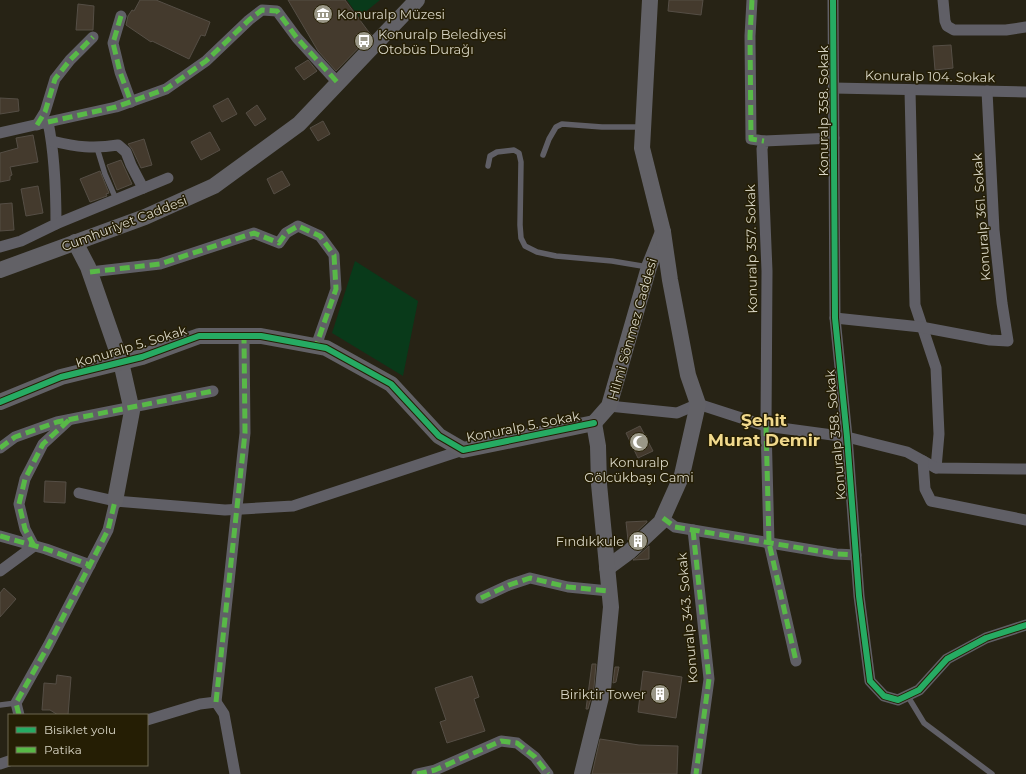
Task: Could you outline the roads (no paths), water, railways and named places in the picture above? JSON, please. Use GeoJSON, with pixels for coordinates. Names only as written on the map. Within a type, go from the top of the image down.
{"type":"FeatureCollection","features":[{"type":"Feature","properties":{"kind":"street","name":"Cumhuriyet Caddesi"},"geometry":{"type":"LineString","coordinates":[[0,270],[145,217],[214,186],[299,124],[417,0]]}},
{"type":"Feature","properties":{"kind":"street","name":"Hilmi Sönmez Caddesi"},"geometry":{"type":"LineString","coordinates":[[650,0],[642,148],[664,232],[670,280],[688,375],[698,404]]}},
{"type":"Feature","properties":{"kind":"street"},"geometry":{"type":"LineString","coordinates":[[752,0],[750,36],[751,139],[764,141],[834,138]]}},
{"type":"Feature","properties":{"kind":"street","name":"Konuralp 358. Sokak"},"geometry":{"type":"LineString","coordinates":[[833,0],[835,318],[847,437],[859,596],[870,681],[884,696],[898,700],[919,690],[947,659],[986,638],[1026,625]]}},
{"type":"Feature","properties":{"kind":"street"},"geometry":{"type":"LineString","coordinates":[[943,0],[945,21],[947,26],[954,30],[1006,30],[1026,27]]}},
{"type":"Feature","properties":{"kind":"street"},"geometry":{"type":"LineString","coordinates":[[0,133],[116,107],[166,89],[206,61],[249,20],[262,10],[277,11],[297,38],[338,83]]}},
{"type":"Feature","properties":{"kind":"street"},"geometry":{"type":"LineString","coordinates":[[121,16],[113,43],[120,72],[131,102]]}},
{"type":"Feature","properties":{"kind":"street"},"geometry":{"type":"LineString","coordinates":[[37,125],[45,112],[55,80],[70,60],[94,37]]}},
{"type":"Feature","properties":{"kind":"street","name":"Konuralp 104. Sokak"},"geometry":{"type":"LineString","coordinates":[[833,88],[1026,92]]}},
{"type":"Feature","properties":{"kind":"street"},"geometry":{"type":"LineString","coordinates":[[910,90],[915,306],[936,368],[939,434],[936,468]]}},
{"type":"Feature","properties":{"kind":"street","name":"Konuralp 361. Sokak"},"geometry":{"type":"LineString","coordinates":[[921,327],[990,340],[1008,341],[994,230],[987,91]]}},
{"type":"Feature","properties":{"kind":"street"},"geometry":{"type":"LineString","coordinates":[[48,122],[52,141],[56,195],[56,224]]}},
{"type":"Feature","properties":{"kind":"street"},"geometry":{"type":"LineString","coordinates":[[52,141],[71,146],[97,148],[118,145],[126,152],[143,188]]}},
{"type":"Feature","properties":{"kind":"street","name":"Konuralp 357. Sokak"},"geometry":{"type":"LineString","coordinates":[[764,141],[762,149],[767,271],[766,426],[769,543],[796,662]]}},
{"type":"Feature","properties":{"kind":"street"},"geometry":{"type":"LineString","coordinates":[[0,247],[21,241],[56,224],[168,178]]}},
{"type":"Feature","properties":{"kind":"street"},"geometry":{"type":"LineString","coordinates":[[90,272],[160,264],[254,233],[279,243],[286,233],[298,226],[320,236],[334,255],[336,289],[316,346]]}},
{"type":"Feature","properties":{"kind":"street","name":"Hilmi Sönmez Caddesi"},"geometry":{"type":"LineString","coordinates":[[594,423],[609,406],[649,267],[664,232]]}},
{"type":"Feature","properties":{"kind":"street"},"geometry":{"type":"LineString","coordinates":[[19,714],[16,703],[48,646],[108,530],[132,411],[121,362],[90,272],[75,242]]}},
{"type":"Feature","properties":{"kind":"street"},"geometry":{"type":"LineString","coordinates":[[835,318],[921,327]]}},
{"type":"Feature","properties":{"kind":"street","name":"Konuralp 5. Sokak"},"geometry":{"type":"LineString","coordinates":[[0,402],[61,377],[142,356],[199,336],[261,336],[326,348],[391,384],[439,436],[463,450],[594,423]]}},
{"type":"Feature","properties":{"kind":"street"},"geometry":{"type":"LineString","coordinates":[[235,774],[224,714],[216,702],[245,433],[244,336]]}},
{"type":"Feature","properties":{"kind":"street"},"geometry":{"type":"LineString","coordinates":[[0,448],[15,437],[57,422],[213,391]]}},
{"type":"Feature","properties":{"kind":"street"},"geometry":{"type":"LineString","coordinates":[[607,568],[630,551],[661,522],[682,475],[698,404]]}},
{"type":"Feature","properties":{"kind":"street"},"geometry":{"type":"LineString","coordinates":[[609,406],[677,413],[698,404],[766,426],[847,437],[906,452],[936,468],[1026,469]]}},
{"type":"Feature","properties":{"kind":"street"},"geometry":{"type":"LineString","coordinates":[[34,546],[25,529],[18,504],[25,479],[43,444],[69,420]]}},
{"type":"Feature","properties":{"kind":"street"},"geometry":{"type":"LineString","coordinates":[[582,774],[603,689],[611,607],[599,484],[598,446],[594,423]]}},
{"type":"Feature","properties":{"kind":"street"},"geometry":{"type":"LineString","coordinates":[[79,493],[115,501],[225,510],[293,506],[463,450]]}},
{"type":"Feature","properties":{"kind":"street"},"geometry":{"type":"LineString","coordinates":[[922,461],[925,489],[931,501],[1026,520]]}},
{"type":"Feature","properties":{"kind":"street"},"geometry":{"type":"LineString","coordinates":[[663,518],[675,527],[836,554],[856,555]]}},
{"type":"Feature","properties":{"kind":"street","name":"Konuralp 343. Sokak"},"geometry":{"type":"LineString","coordinates":[[693,530],[709,679],[696,774]]}},
{"type":"Feature","properties":{"kind":"street"},"geometry":{"type":"LineString","coordinates":[[0,536],[90,565]]}},
{"type":"Feature","properties":{"kind":"street"},"geometry":{"type":"LineString","coordinates":[[0,571],[34,546]]}},
{"type":"Feature","properties":{"kind":"street"},"geometry":{"type":"LineString","coordinates":[[482,598],[509,585],[530,578],[568,587],[609,591]]}},
{"type":"Feature","properties":{"kind":"street"},"geometry":{"type":"LineString","coordinates":[[148,720],[200,704],[216,702]]}},
{"type":"Feature","properties":{"kind":"street"},"geometry":{"type":"LineString","coordinates":[[417,774],[435,770],[501,741],[517,743],[535,757],[548,774]]}},
{"type":"Feature","properties":{"kind":"lane"},"geometry":{"type":"LineString","coordinates":[[543,155],[556,127],[562,124],[602,127],[643,127]]}},
{"type":"Feature","properties":{"kind":"lane"},"geometry":{"type":"LineString","coordinates":[[97,148],[105,174],[116,199]]}},
{"type":"Feature","properties":{"kind":"lane"},"geometry":{"type":"LineString","coordinates":[[488,166],[490,156],[497,152],[514,150],[519,153],[521,162],[520,225],[521,238],[525,246],[537,252],[556,256],[612,261],[649,267]]}},
{"type":"Feature","properties":{"kind":"lane"},"geometry":{"type":"LineString","coordinates":[[907,696],[924,723],[992,774]]}},
{"type":"Feature","properties":{"kind":"lane"},"geometry":{"type":"LineString","coordinates":[[0,705],[16,703]]}},
{"type":"Feature","properties":{"kind":"place","name":"Konuralp Müzesi"},"geometry":{"type":"Point","coordinates":[323,14]}},
{"type":"Feature","properties":{"kind":"place","name":"Konuralp Belediyesi Otobüs Durağı"},"geometry":{"type":"Point","coordinates":[364,41]}},
{"type":"Feature","properties":{"kind":"place","name":"Konuralp Gölcükbaşı Cami"},"geometry":{"type":"Point","coordinates":[639,442]}},
{"type":"Feature","properties":{"kind":"place","name":"Fındıkkule"},"geometry":{"type":"Point","coordinates":[638,541]}},
{"type":"Feature","properties":{"kind":"place","name":"Biriktir Tower"},"geometry":{"type":"Point","coordinates":[660,694]}},
{"type":"Feature","properties":{"kind":"district","name":"Şehit Murat Demir"},"geometry":{"type":"Point","coordinates":[764,430]}}]}
